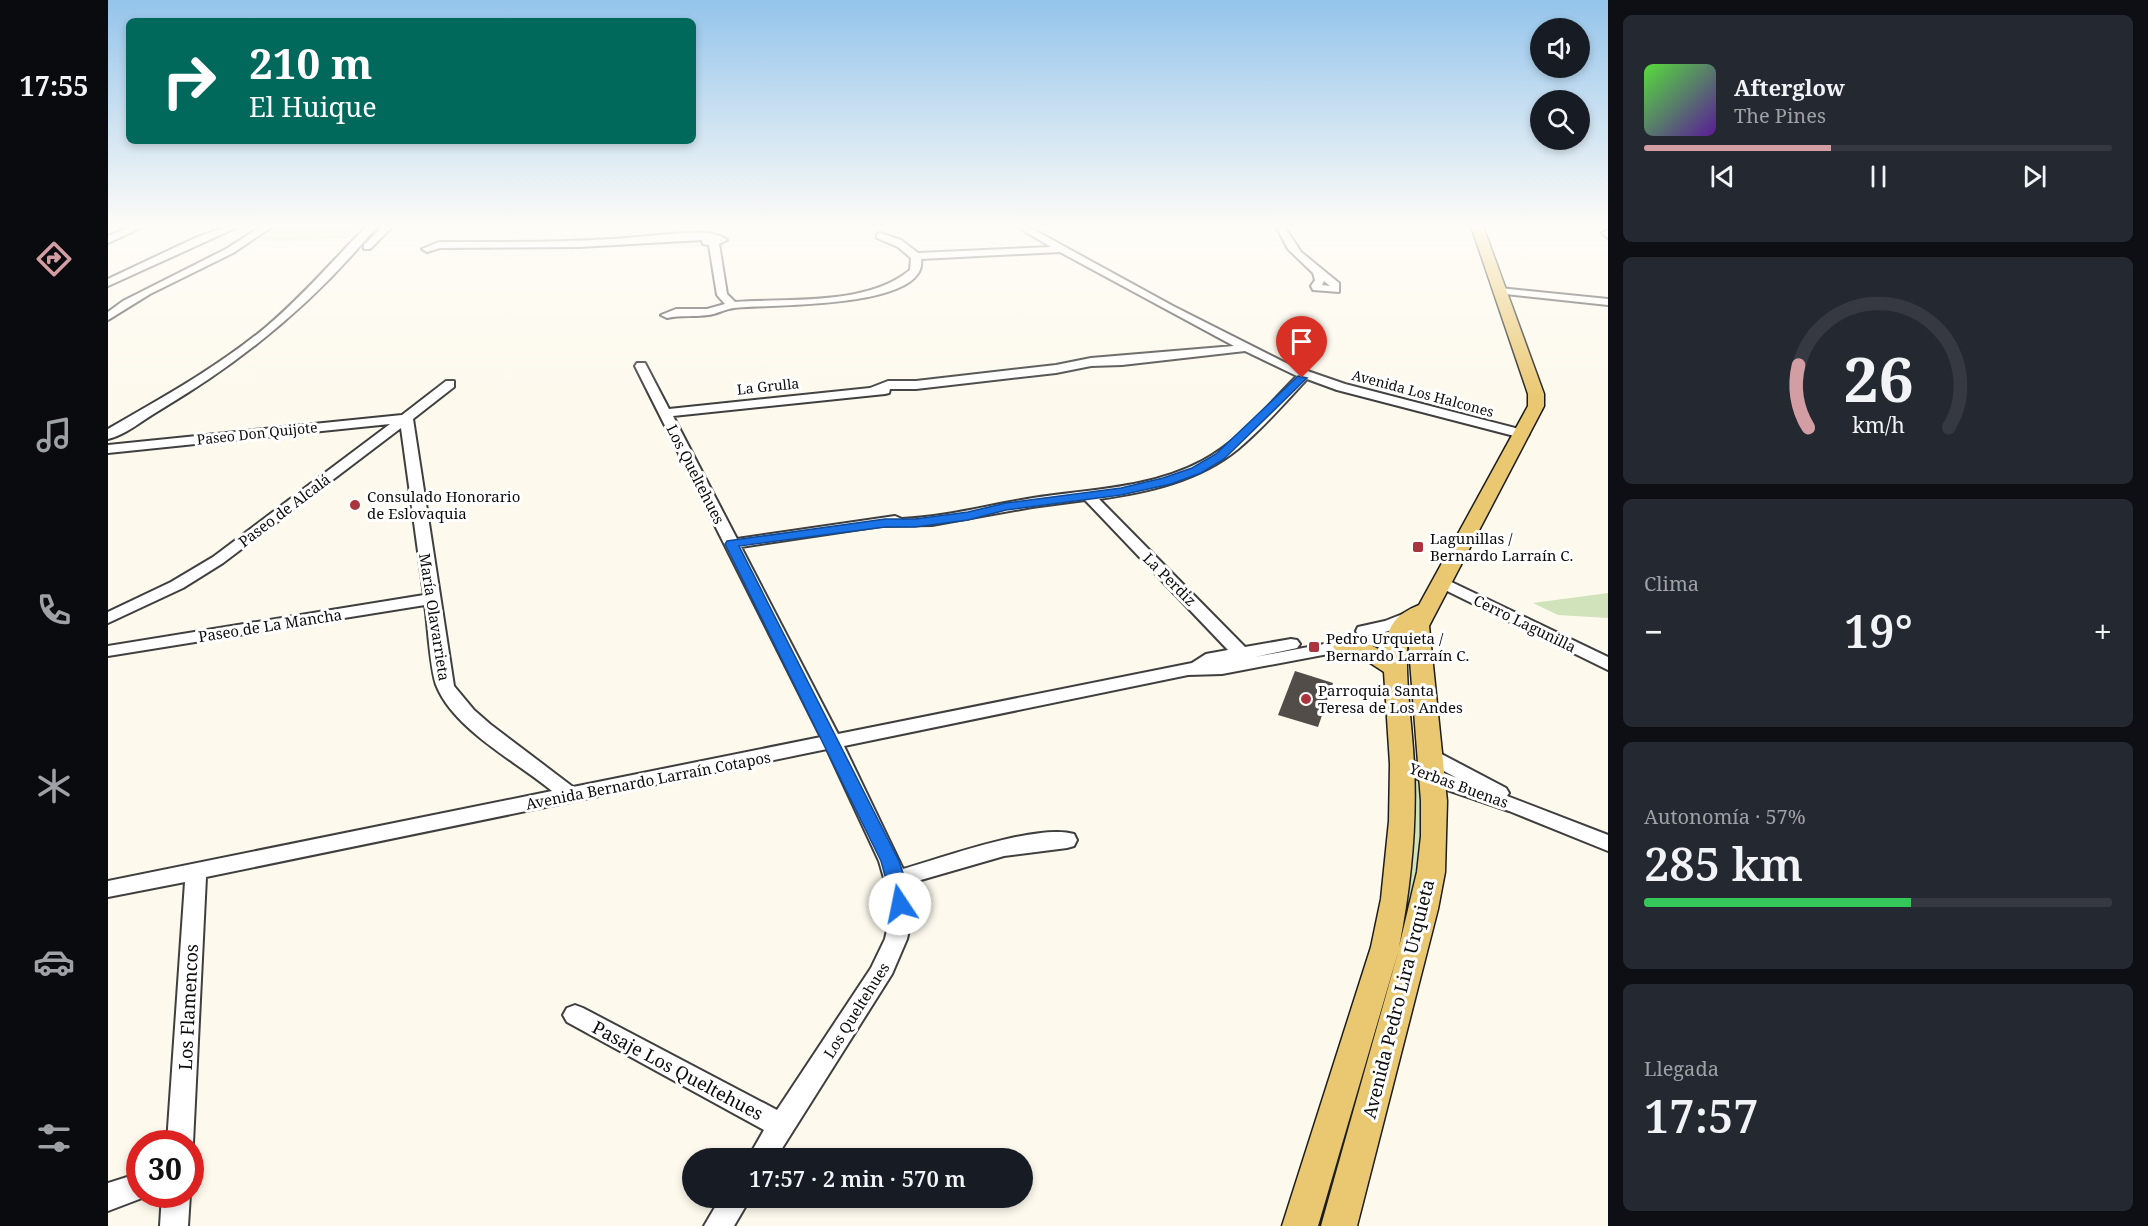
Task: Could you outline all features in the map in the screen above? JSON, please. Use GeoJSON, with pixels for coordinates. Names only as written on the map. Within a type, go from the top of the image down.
{"type":"FeatureCollection","features":[{"type":"Feature","properties":{"kind":"main road"},"geometry":{"type":"LineString","coordinates":[[1414,622],[1443,583],[1536,406],[1536,394],[1497,283]]}},
{"type":"Feature","properties":{"kind":"main road","name":"Avenida Pedro Lira Urquieta"},"geometry":{"type":"LineString","coordinates":[[1300,1226],[1385,947],[1395,899],[1400,853],[1402,764],[1395,669],[1414,622]]}},
{"type":"Feature","properties":{"kind":"main road","name":"Avenida Pedro Lira Urquieta"},"geometry":{"type":"LineString","coordinates":[[1339,1226],[1426,899],[1434,836],[1431,766],[1414,622]]}},
{"type":"Feature","properties":{"kind":"main road"},"geometry":{"type":"LineString","coordinates":[[1343,645],[1365,650],[1395,669]]}},
{"type":"Feature","properties":{"kind":"street"},"geometry":{"type":"LineString","coordinates":[[108,317],[166,283]]}},
{"type":"Feature","properties":{"kind":"street"},"geometry":{"type":"LineString","coordinates":[[108,435],[188,387],[255,341],[283,318],[316,283]]}},
{"type":"Feature","properties":{"kind":"street"},"geometry":{"type":"LineString","coordinates":[[313,286],[318,283]]}},
{"type":"Feature","properties":{"kind":"street"},"geometry":{"type":"LineString","coordinates":[[720,283],[722,295],[732,305]]}},
{"type":"Feature","properties":{"kind":"street"},"geometry":{"type":"LineString","coordinates":[[685,314],[716,310],[732,305],[761,305],[873,294],[900,283]]}},
{"type":"Feature","properties":{"kind":"street","name":"Avenida Los Halcones"},"geometry":{"type":"LineString","coordinates":[[1124,283],[1244,348],[1305,375],[1522,434]]}},
{"type":"Feature","properties":{"kind":"street"},"geometry":{"type":"LineString","coordinates":[[1500,291],[1608,302]]}},
{"type":"Feature","properties":{"kind":"street","name":"La Grulla"},"geometry":{"type":"LineString","coordinates":[[665,413],[875,389],[891,390],[916,385],[1056,369],[1094,368],[1122,361],[1244,348]]}},
{"type":"Feature","properties":{"kind":"street","name":"Los Queltehues"},"geometry":{"type":"LineString","coordinates":[[641,366],[833,742],[890,861],[896,879],[900,921],[889,957],[768,1148]]}},
{"type":"Feature","properties":{"kind":"street"},"geometry":{"type":"LineString","coordinates":[[732,544],[885,523],[926,522],[1006,507],[1150,486],[1183,476],[1209,464],[1230,449],[1305,375]]}},
{"type":"Feature","properties":{"kind":"street","name":"Paseo de Alcalá"},"geometry":{"type":"LineString","coordinates":[[108,618],[202,571],[450,384]]}},
{"type":"Feature","properties":{"kind":"street","name":"María Olavarrieta"},"geometry":{"type":"LineString","coordinates":[[406,418],[442,675],[449,696],[466,714],[570,795]]}},
{"type":"Feature","properties":{"kind":"street","name":"Paseo Don Quijote"},"geometry":{"type":"LineString","coordinates":[[108,449],[406,418]]}},
{"type":"Feature","properties":{"kind":"street"},"geometry":{"type":"LineString","coordinates":[[120,428],[123,439],[135,446]]}},
{"type":"Feature","properties":{"kind":"street"},"geometry":{"type":"LineString","coordinates":[[367,447],[391,443],[410,445]]}},
{"type":"Feature","properties":{"kind":"street","name":"La Perdiz"},"geometry":{"type":"LineString","coordinates":[[1088,495],[1247,657]]}},
{"type":"Feature","properties":{"kind":"street","name":"Cerro Lagunilla"},"geometry":{"type":"LineString","coordinates":[[1443,583],[1608,664]]}},
{"type":"Feature","properties":{"kind":"street","name":"Paseo de La Mancha"},"geometry":{"type":"LineString","coordinates":[[108,651],[432,599]]}},
{"type":"Feature","properties":{"kind":"street","name":"Avenida Bernardo Larraín Cotapos"},"geometry":{"type":"LineString","coordinates":[[108,889],[1188,669],[1222,668],[1247,657],[1390,625],[1414,622]]}},
{"type":"Feature","properties":{"kind":"street","name":"Avenida Bernardo Larraín Cotapos"},"geometry":{"type":"LineString","coordinates":[[1247,657],[1343,645],[1414,622]]}},
{"type":"Feature","properties":{"kind":"street","name":"Yerbas Buenas"},"geometry":{"type":"LineString","coordinates":[[1402,764],[1431,766],[1516,806],[1608,843]]}},
{"type":"Feature","properties":{"kind":"street"},"geometry":{"type":"LineString","coordinates":[[896,879],[1021,845],[1067,840]]}},
{"type":"Feature","properties":{"kind":"street","name":"Los Flamencos"},"geometry":{"type":"LineString","coordinates":[[181,1130],[196,872]]}},
{"type":"Feature","properties":{"kind":"street","name":"Pasaje Los Queltehues"},"geometry":{"type":"LineString","coordinates":[[575,1015],[782,1126]]}},
{"type":"Feature","properties":{"kind":"street"},"geometry":{"type":"LineString","coordinates":[[108,1197],[126,1191]]}},
{"type":"Feature","properties":{"kind":"street"},"geometry":{"type":"LineString","coordinates":[[174,1226],[175,1208]]}},
{"type":"Feature","properties":{"kind":"street"},"geometry":{"type":"LineString","coordinates":[[718,1226],[730,1208]]}},
{"type":"Feature","properties":{"kind":"green space"},"geometry":{"type":"Polygon","coordinates":[[[1608,593],[1608,618],[1558,615],[1533,603],[1608,593]]]}},
{"type":"Feature","properties":{"kind":"green space"},"geometry":{"type":"Polygon","coordinates":[[[1403,648],[1425,838],[1379,1043],[1326,1226],[1313,1226],[1391,948],[1403,648]]]}},
{"type":"Feature","properties":{"kind":"building","name":"Parroquia Santa Teresa de Los Andes"},"geometry":{"type":"Polygon","coordinates":[[[1295,671],[1333,683],[1318,727],[1278,715],[1295,671]]]}},
{"type":"Feature","properties":{"kind":"place","name":"Consulado Honorario de Eslovaquia"},"geometry":{"type":"Point","coordinates":[355,505]}},
{"type":"Feature","properties":{"kind":"place","name":"Lagunillas / Bernardo Larraín C."},"geometry":{"type":"Point","coordinates":[1418,547]}},
{"type":"Feature","properties":{"kind":"place","name":"Pedro Urquieta / Bernardo Larraín C."},"geometry":{"type":"Point","coordinates":[1314,647]}},
{"type":"Feature","properties":{"kind":"place","name":"Parroquia Santa Teresa de Los Andes"},"geometry":{"type":"Point","coordinates":[1306,699]}},
{"type":"Feature","properties":{"kind":"route"},"geometry":{"type":"LineString","coordinates":[[900,904],[890,861],[833,742],[732,544],[885,523],[905,524],[968,516],[1006,507],[1150,486],[1183,476],[1209,464],[1230,449],[1302,378]]}}]}
